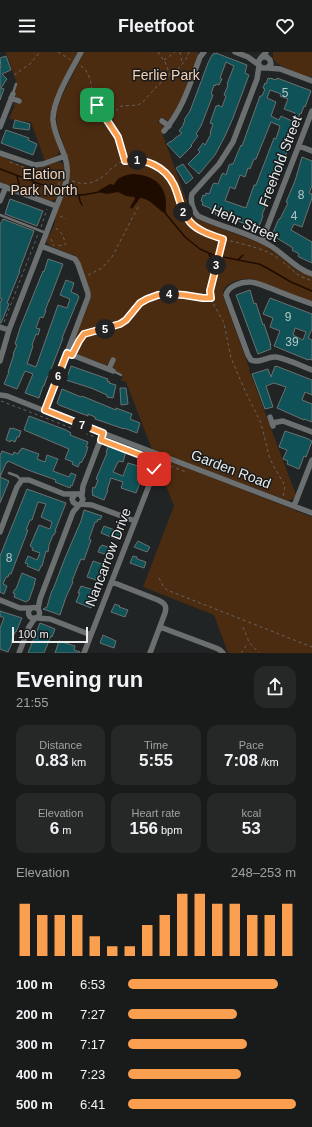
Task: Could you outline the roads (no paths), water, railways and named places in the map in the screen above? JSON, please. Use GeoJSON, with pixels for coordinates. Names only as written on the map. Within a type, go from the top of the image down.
{"type":"FeatureCollection","features":[{"type":"Feature","properties":{"kind":"street"},"geometry":{"type":"LineString","coordinates":[[0,361],[9,330],[59,199],[61,187],[67,179],[68,170],[65,156],[54,125],[54,114],[56,101],[81,52]]}},
{"type":"Feature","properties":{"kind":"street"},"geometry":{"type":"LineString","coordinates":[[235,52],[248,57],[263,69],[280,69],[312,81]]}},
{"type":"Feature","properties":{"kind":"street"},"geometry":{"type":"LineString","coordinates":[[267,68],[271,64],[270,52]]}},
{"type":"Feature","properties":{"kind":"street"},"geometry":{"type":"LineString","coordinates":[[164,131],[174,120],[181,106],[201,54]]}},
{"type":"Feature","properties":{"kind":"street"},"geometry":{"type":"LineString","coordinates":[[248,57],[264,55],[280,69]]}},
{"type":"Feature","properties":{"kind":"street"},"geometry":{"type":"LineString","coordinates":[[259,65],[259,61],[264,55]]}},
{"type":"Feature","properties":{"kind":"street","name":"Hehr Street"},"geometry":{"type":"LineString","coordinates":[[259,65],[257,80],[229,150],[219,164],[192,194],[191,199],[194,211],[198,216],[262,241],[276,249],[295,266],[312,274]]}},
{"type":"Feature","properties":{"kind":"street","name":"Hehr Street"},"geometry":{"type":"LineString","coordinates":[[257,80],[267,68]]}},
{"type":"Feature","properties":{"kind":"street"},"geometry":{"type":"LineString","coordinates":[[0,127],[12,96],[19,101]]}},
{"type":"Feature","properties":{"kind":"street","name":"Freehold Street"},"geometry":{"type":"LineString","coordinates":[[262,241],[299,146],[310,123],[312,111]]}},
{"type":"Feature","properties":{"kind":"street"},"geometry":{"type":"LineString","coordinates":[[162,121],[168,126]]}},
{"type":"Feature","properties":{"kind":"street"},"geometry":{"type":"LineString","coordinates":[[299,146],[312,151]]}},
{"type":"Feature","properties":{"kind":"street"},"geometry":{"type":"LineString","coordinates":[[0,153],[35,166],[65,156]]}},
{"type":"Feature","properties":{"kind":"street"},"geometry":{"type":"LineString","coordinates":[[0,201],[3,186],[56,206]]}},
{"type":"Feature","properties":{"kind":"street"},"geometry":{"type":"LineString","coordinates":[[41,246],[74,258],[77,262],[88,293],[69,354],[45,410]]}},
{"type":"Feature","properties":{"kind":"street"},"geometry":{"type":"LineString","coordinates":[[312,304],[260,284],[249,282],[244,282],[228,289],[226,294],[251,360],[258,362],[275,357],[312,370]]}},
{"type":"Feature","properties":{"kind":"street"},"geometry":{"type":"LineString","coordinates":[[1,327],[9,330]]}},
{"type":"Feature","properties":{"kind":"street"},"geometry":{"type":"LineString","coordinates":[[69,354],[111,370],[113,360]]}},
{"type":"Feature","properties":{"kind":"street","name":"Garden Road"},"geometry":{"type":"LineString","coordinates":[[0,391],[7,396]]}},
{"type":"Feature","properties":{"kind":"street","name":"Garden Road"},"geometry":{"type":"LineString","coordinates":[[0,395],[7,396],[45,410],[312,513]]}},
{"type":"Feature","properties":{"kind":"street"},"geometry":{"type":"LineString","coordinates":[[272,422],[283,421],[312,432]]}},
{"type":"Feature","properties":{"kind":"street"},"geometry":{"type":"LineString","coordinates":[[73,512],[73,497],[79,495],[103,433]]}},
{"type":"Feature","properties":{"kind":"street","name":"Nancarrow Drive"},"geometry":{"type":"LineString","coordinates":[[84,653],[156,469],[160,455]]}},
{"type":"Feature","properties":{"kind":"street"},"geometry":{"type":"LineString","coordinates":[[294,506],[312,460]]}},
{"type":"Feature","properties":{"kind":"street"},"geometry":{"type":"LineString","coordinates":[[0,532],[17,487],[22,480],[29,480],[64,494],[76,504],[92,505],[135,521]]}},
{"type":"Feature","properties":{"kind":"street"},"geometry":{"type":"LineString","coordinates":[[64,494],[79,495],[92,505]]}},
{"type":"Feature","properties":{"kind":"street"},"geometry":{"type":"LineString","coordinates":[[19,653],[73,512],[83,500],[79,495]]}},
{"type":"Feature","properties":{"kind":"street"},"geometry":{"type":"LineString","coordinates":[[112,582],[163,602],[166,605],[166,609],[150,653]]}},
{"type":"Feature","properties":{"kind":"street"},"geometry":{"type":"LineString","coordinates":[[0,600],[92,635]]}},
{"type":"Feature","properties":{"kind":"street"},"geometry":{"type":"LineString","coordinates":[[160,627],[216,648],[223,653]]}},
{"type":"Feature","properties":{"kind":"lane"},"geometry":{"type":"LineString","coordinates":[[12,96],[16,84]]}},
{"type":"Feature","properties":{"kind":"lane"},"geometry":{"type":"LineString","coordinates":[[0,215],[46,233]]}},
{"type":"Feature","properties":{"kind":"lane"},"geometry":{"type":"LineString","coordinates":[[111,370],[121,375]]}},
{"type":"Feature","properties":{"kind":"lane"},"geometry":{"type":"LineString","coordinates":[[9,472],[22,480]]}},
{"type":"Feature","properties":{"kind":"waterway"},"geometry":{"type":"LineString","coordinates":[[0,169],[56,190]]}},
{"type":"Feature","properties":{"kind":"waterway"},"geometry":{"type":"LineString","coordinates":[[17,176],[19,184]]}},
{"type":"Feature","properties":{"kind":"waterway"},"geometry":{"type":"LineString","coordinates":[[67,194],[83,195],[99,192]]}},
{"type":"Feature","properties":{"kind":"waterway"},"geometry":{"type":"LineString","coordinates":[[79,196],[82,205]]}},
{"type":"Feature","properties":{"kind":"waterway"},"geometry":{"type":"LineString","coordinates":[[166,214],[185,237],[200,249],[213,255],[259,264],[291,282],[312,291]]}},
{"type":"Feature","properties":{"kind":"waterway"},"geometry":{"type":"LineString","coordinates":[[209,255],[213,260]]}},
{"type":"Feature","properties":{"kind":"waterway"},"geometry":{"type":"LineString","coordinates":[[239,259],[243,255]]}},
{"type":"Feature","properties":{"kind":"park label","name":"Ferlie Park"},"geometry":{"type":"Point","coordinates":[166,75]}},
{"type":"Feature","properties":{"kind":"park label","name":"Elation Park North"},"geometry":{"type":"Point","coordinates":[44,182]}}]}
